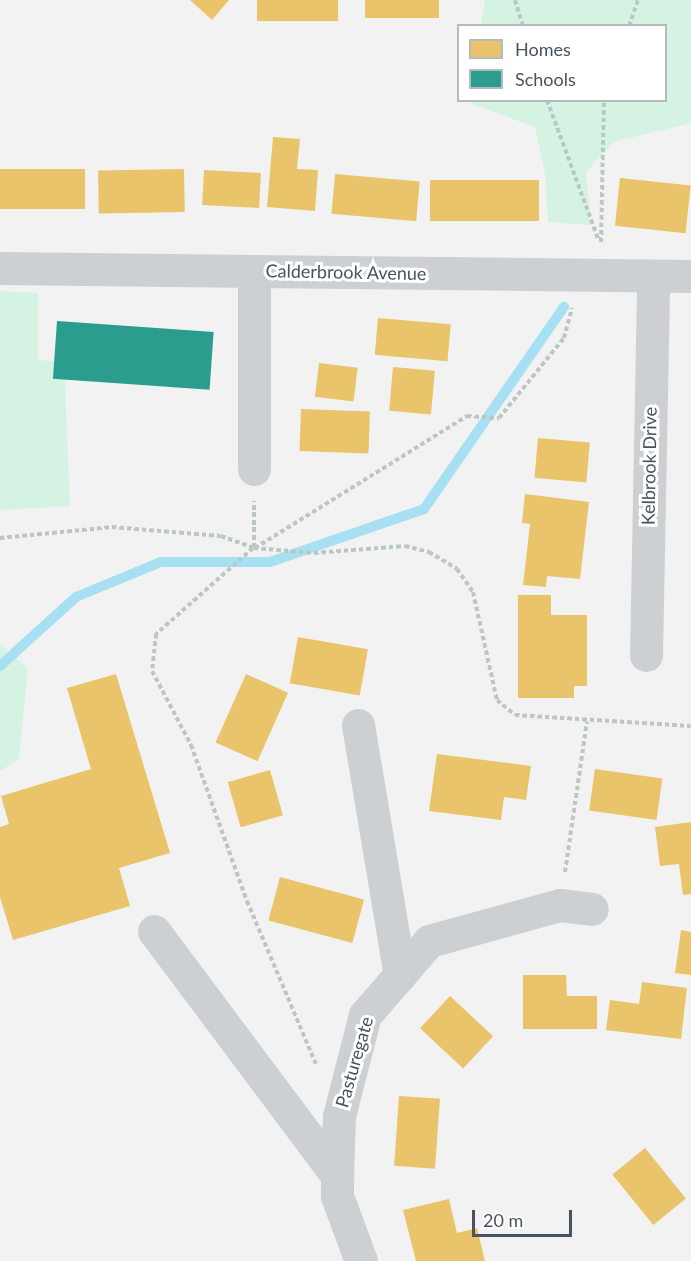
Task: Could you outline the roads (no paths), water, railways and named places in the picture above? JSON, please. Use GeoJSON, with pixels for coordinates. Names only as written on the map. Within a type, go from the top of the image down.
{"type":"FeatureCollection","features":[{"type":"Feature","properties":{"kind":"street","name":"Calderbrook Avenue"},"geometry":{"type":"LineString","coordinates":[[0,268],[691,276]]}},
{"type":"Feature","properties":{"kind":"street"},"geometry":{"type":"LineString","coordinates":[[254,271],[254,469]]}},
{"type":"Feature","properties":{"kind":"street","name":"Kelbrook Drive"},"geometry":{"type":"LineString","coordinates":[[646,655],[653,277]]}},
{"type":"Feature","properties":{"kind":"street"},"geometry":{"type":"LineString","coordinates":[[358,725],[400,975]]}},
{"type":"Feature","properties":{"kind":"street","name":"Pasturegate"},"geometry":{"type":"LineString","coordinates":[[361,1261],[337,1196],[339,1116],[365,1015],[429,941],[560,905],[592,909]]}},
{"type":"Feature","properties":{"kind":"street"},"geometry":{"type":"LineString","coordinates":[[154,931],[338,1176]]}},
{"type":"Feature","properties":{"kind":"waterway"},"geometry":{"type":"LineString","coordinates":[[0,666],[76,597],[161,562],[270,562],[424,509],[564,307]]}}]}
